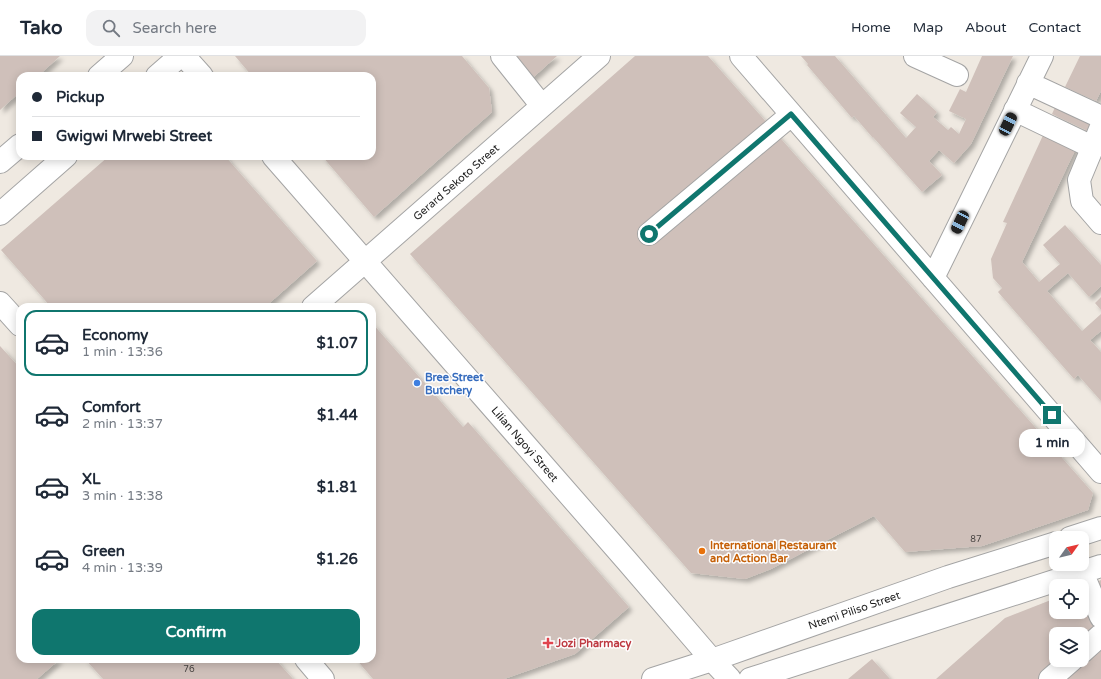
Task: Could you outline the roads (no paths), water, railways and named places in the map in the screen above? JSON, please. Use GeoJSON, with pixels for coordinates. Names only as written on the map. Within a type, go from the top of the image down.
{"type":"FeatureCollection","features":[{"type":"Feature","properties":{"kind":"street"},"geometry":{"type":"LineString","coordinates":[[104,72],[122,56]]}},
{"type":"Feature","properties":{"kind":"street"},"geometry":{"type":"LineString","coordinates":[[162,72],[180,56]]}},
{"type":"Feature","properties":{"kind":"street"},"geometry":{"type":"LineString","coordinates":[[184,56],[198,72]]}},
{"type":"Feature","properties":{"kind":"street"},"geometry":{"type":"LineString","coordinates":[[502,56],[542,106]]}},
{"type":"Feature","properties":{"kind":"street","name":"Gerard Sekoto Street"},"geometry":{"type":"LineString","coordinates":[[318,303],[600,56]]}},
{"type":"Feature","properties":{"kind":"street"},"geometry":{"type":"LineString","coordinates":[[741,56],[1101,472]]}},
{"type":"Feature","properties":{"kind":"street"},"geometry":{"type":"LineString","coordinates":[[915,56],[957,75]]}},
{"type":"Feature","properties":{"kind":"street"},"geometry":{"type":"LineString","coordinates":[[933,278],[1042,56]]}},
{"type":"Feature","properties":{"kind":"street"},"geometry":{"type":"LineString","coordinates":[[1028,83],[1101,117]]}},
{"type":"Feature","properties":{"kind":"street"},"geometry":{"type":"LineString","coordinates":[[1015,110],[1092,147]]}},
{"type":"Feature","properties":{"kind":"street"},"geometry":{"type":"LineString","coordinates":[[649,234],[791,114]]}},
{"type":"Feature","properties":{"kind":"street"},"geometry":{"type":"LineString","coordinates":[[1101,127],[1079,180],[1082,201],[1101,223]]}},
{"type":"Feature","properties":{"kind":"street"},"geometry":{"type":"LineString","coordinates":[[0,162],[16,148]]}},
{"type":"Feature","properties":{"kind":"street"},"geometry":{"type":"LineString","coordinates":[[0,214],[61,160]]}},
{"type":"Feature","properties":{"kind":"street","name":"Lilian Ngoyi Street"},"geometry":{"type":"LineString","coordinates":[[277,160],[730,679]]}},
{"type":"Feature","properties":{"kind":"street"},"geometry":{"type":"LineString","coordinates":[[0,303],[16,321]]}},
{"type":"Feature","properties":{"kind":"street"},"geometry":{"type":"LineString","coordinates":[[1089,532],[1101,528]]}},
{"type":"Feature","properties":{"kind":"street","name":"Ntemi Piliso Street"},"geometry":{"type":"LineString","coordinates":[[653,679],[712,660],[948,577],[1049,545]]}},
{"type":"Feature","properties":{"kind":"street"},"geometry":{"type":"LineString","coordinates":[[750,679],[1092,569],[1101,617]]}},
{"type":"Feature","properties":{"kind":"street"},"geometry":{"type":"LineString","coordinates":[[1089,646],[1101,635]]}},
{"type":"Feature","properties":{"kind":"street"},"geometry":{"type":"LineString","coordinates":[[309,663],[323,679]]}},
{"type":"Feature","properties":{"kind":"place","name":"Bree Street Butchery"},"geometry":{"type":"Point","coordinates":[417,383]}},
{"type":"Feature","properties":{"kind":"place","name":"International Restaurant and Action Bar"},"geometry":{"type":"Point","coordinates":[702,551]}},
{"type":"Feature","properties":{"kind":"place","name":"Jozi Pharmacy"},"geometry":{"type":"Point","coordinates":[548,643]}}]}
